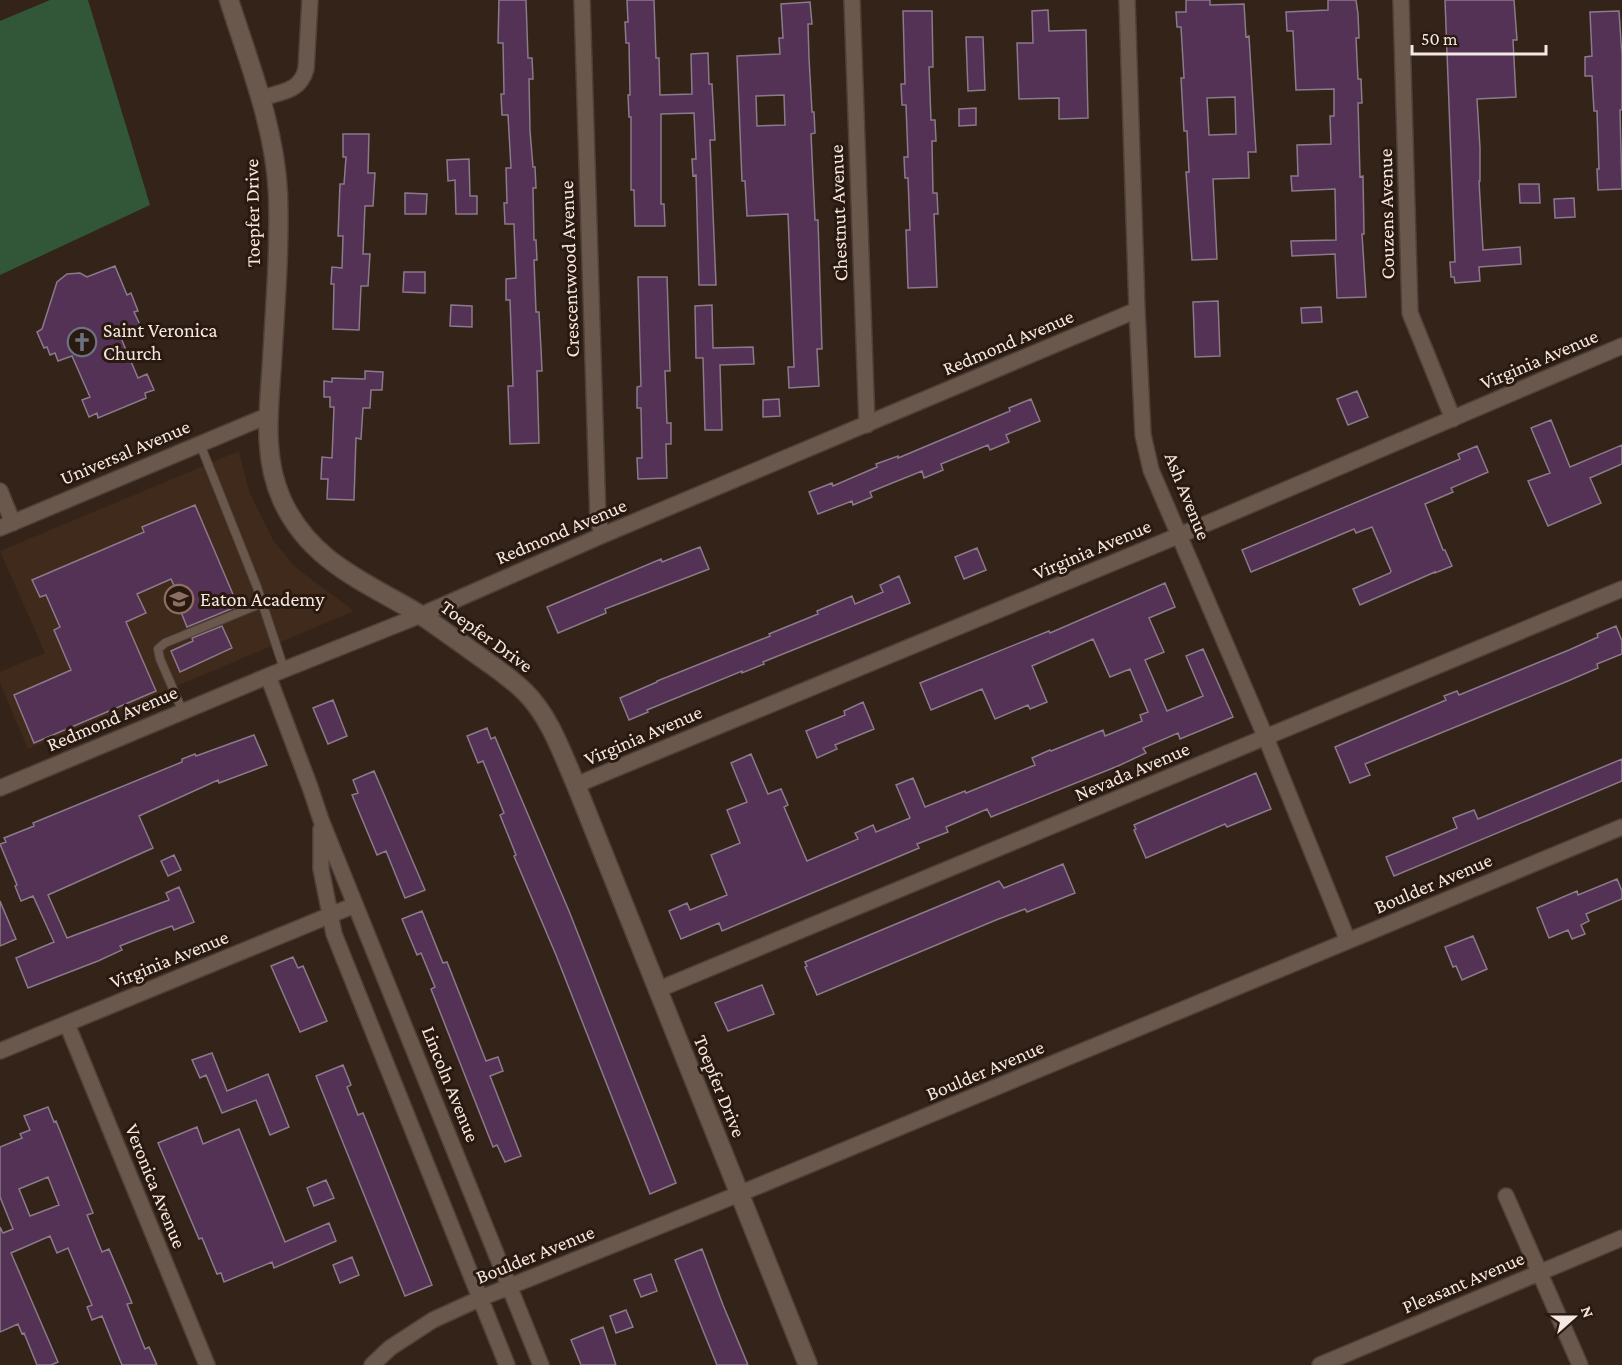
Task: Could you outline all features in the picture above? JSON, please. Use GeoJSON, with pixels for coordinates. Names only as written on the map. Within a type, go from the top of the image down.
{"type":"FeatureCollection","features":[{"type":"Feature","properties":{"kind":"street","name":"Toepfer Drive"},"geometry":{"type":"LineString","coordinates":[[229,0],[261,98],[272,144],[278,193],[274,312],[267,416],[268,452],[282,500],[304,536],[326,558],[360,582],[421,615],[492,665],[526,693],[545,717],[576,786],[808,1365]]}},
{"type":"Feature","properties":{"kind":"street"},"geometry":{"type":"LineString","coordinates":[[261,98],[293,88],[304,80],[310,0]]}},
{"type":"Feature","properties":{"kind":"street","name":"Crescentwood Avenue"},"geometry":{"type":"LineString","coordinates":[[582,0],[598,521],[603,535]]}},
{"type":"Feature","properties":{"kind":"street","name":"Chestnut Avenue"},"geometry":{"type":"LineString","coordinates":[[852,0],[867,425]]}},
{"type":"Feature","properties":{"kind":"street","name":"Ash Avenue"},"geometry":{"type":"LineString","coordinates":[[1127,0],[1143,435],[1151,470],[1266,738],[1348,941]]}},
{"type":"Feature","properties":{"kind":"street","name":"Couzens Avenue"},"geometry":{"type":"LineString","coordinates":[[1401,0],[1410,313],[1454,419]]}},
{"type":"Feature","properties":{"kind":"street","name":"Redmond Avenue"},"geometry":{"type":"LineString","coordinates":[[0,788],[284,669],[421,615],[603,535],[1137,310]]}},
{"type":"Feature","properties":{"kind":"street","name":"Virginia Avenue"},"geometry":{"type":"LineString","coordinates":[[576,786],[1180,535],[1622,346]]}},
{"type":"Feature","properties":{"kind":"street","name":"Universal Avenue"},"geometry":{"type":"LineString","coordinates":[[6,525],[267,416]]}},
{"type":"Feature","properties":{"kind":"street"},"geometry":{"type":"LineString","coordinates":[[0,491],[6,525]]}},
{"type":"Feature","properties":{"kind":"street","name":"Nevada Avenue"},"geometry":{"type":"LineString","coordinates":[[657,990],[1622,589]]}},
{"type":"Feature","properties":{"kind":"street","name":"Lincoln Avenue"},"geometry":{"type":"LineString","coordinates":[[268,676],[354,905],[511,1286],[541,1365]]}},
{"type":"Feature","properties":{"kind":"street","name":"Lincoln Avenue"},"geometry":{"type":"LineString","coordinates":[[321,820],[321,869],[334,934],[507,1365]]}},
{"type":"Feature","properties":{"kind":"street","name":"Boulder Avenue"},"geometry":{"type":"LineString","coordinates":[[372,1365],[390,1348],[433,1320],[481,1298],[740,1194],[1622,827]]}},
{"type":"Feature","properties":{"kind":"street","name":"Virginia Avenue"},"geometry":{"type":"LineString","coordinates":[[0,1051],[354,905]]}},
{"type":"Feature","properties":{"kind":"street","name":"Veronica Avenue"},"geometry":{"type":"LineString","coordinates":[[67,1024],[207,1365]]}},
{"type":"Feature","properties":{"kind":"street"},"geometry":{"type":"LineString","coordinates":[[1506,1196],[1580,1365]]}},
{"type":"Feature","properties":{"kind":"street","name":"Pleasant Avenue"},"geometry":{"type":"LineString","coordinates":[[1320,1365],[1622,1238]]}},
{"type":"Feature","properties":{"kind":"lane"},"geometry":{"type":"LineString","coordinates":[[200,444],[262,603],[284,669]]}},
{"type":"Feature","properties":{"kind":"lane"},"geometry":{"type":"LineString","coordinates":[[183,711],[158,649],[165,643],[262,603]]}},
{"type":"Feature","properties":{"kind":"shaded area","name":"Eaton Academy"},"geometry":{"type":"Polygon","coordinates":[[[239,451],[249,491],[273,540],[295,567],[354,611],[28,749],[0,683],[0,672],[45,653],[0,551],[239,451]]]}},
{"type":"Feature","properties":{"kind":"green space"},"geometry":{"type":"Polygon","coordinates":[[[50,0],[88,0],[150,205],[0,275],[0,21],[50,0]]]}},
{"type":"Feature","properties":{"kind":"building"},"geometry":{"type":"Polygon","coordinates":[[[499,0],[526,0],[528,58],[532,58],[533,79],[529,79],[530,131],[536,188],[533,188],[534,240],[536,240],[537,260],[534,260],[542,371],[537,371],[539,443],[510,444],[508,386],[513,386],[510,300],[506,300],[506,279],[516,278],[514,224],[505,224],[506,168],[511,168],[508,115],[502,115],[503,43],[498,43],[499,0]]]}},
{"type":"Feature","properties":{"kind":"building"},"geometry":{"type":"Polygon","coordinates":[[[627,0],[654,0],[660,95],[692,94],[691,54],[708,53],[715,140],[710,140],[716,285],[699,285],[696,175],[693,176],[692,159],[696,159],[694,113],[661,114],[661,204],[664,204],[665,226],[635,226],[634,190],[631,190],[629,43],[626,43],[625,22],[628,22],[627,0]]]}},
{"type":"Feature","properties":{"kind":"building"},"geometry":{"type":"Polygon","coordinates":[[[1186,0],[1210,0],[1210,5],[1244,4],[1246,37],[1249,36],[1256,152],[1248,152],[1249,178],[1213,179],[1217,259],[1192,260],[1186,172],[1189,172],[1187,131],[1184,131],[1181,78],[1184,78],[1181,27],[1177,27],[1176,12],[1186,12],[1186,0]],[[1235,97],[1207,98],[1209,135],[1236,134],[1235,97]]]}},
{"type":"Feature","properties":{"kind":"building"},"geometry":{"type":"Polygon","coordinates":[[[1328,0],[1356,0],[1358,14],[1359,38],[1356,38],[1362,103],[1358,103],[1360,177],[1363,176],[1364,234],[1362,234],[1366,297],[1337,298],[1335,254],[1292,256],[1291,241],[1336,240],[1335,189],[1292,191],[1291,176],[1298,176],[1297,145],[1331,144],[1330,116],[1334,116],[1334,89],[1296,90],[1293,31],[1287,31],[1286,12],[1328,10],[1328,0]]]}},
{"type":"Feature","properties":{"kind":"building"},"geometry":{"type":"Polygon","coordinates":[[[1445,0],[1514,0],[1517,40],[1513,40],[1516,97],[1477,99],[1483,250],[1520,247],[1521,264],[1479,267],[1480,281],[1455,283],[1454,277],[1451,277],[1450,262],[1455,262],[1445,0]]]}},
{"type":"Feature","properties":{"kind":"building"},"geometry":{"type":"Polygon","coordinates":[[[810,2],[812,24],[808,24],[809,58],[815,133],[811,134],[815,220],[818,220],[822,349],[817,349],[819,386],[789,388],[788,367],[794,367],[788,214],[747,216],[745,181],[742,181],[737,56],[780,54],[779,38],[783,38],[781,4],[810,2]],[[784,95],[756,96],[757,126],[785,125],[784,95]]]}},
{"type":"Feature","properties":{"kind":"building"},"geometry":{"type":"Polygon","coordinates":[[[1048,10],[1049,31],[1086,30],[1088,118],[1059,119],[1059,98],[1019,99],[1017,43],[1033,43],[1032,11],[1048,10]]]}},
{"type":"Feature","properties":{"kind":"building"},"geometry":{"type":"Polygon","coordinates":[[[903,11],[932,11],[933,67],[929,67],[931,120],[935,120],[936,141],[932,141],[933,193],[937,193],[938,214],[934,214],[937,287],[908,288],[906,230],[910,230],[908,178],[905,178],[904,157],[908,157],[906,105],[902,105],[901,84],[905,84],[903,11]]]}},
{"type":"Feature","properties":{"kind":"building"},"geometry":{"type":"Polygon","coordinates":[[[1619,11],[1622,56],[1622,110],[1620,110],[1622,189],[1598,190],[1597,111],[1594,111],[1592,76],[1585,76],[1585,57],[1592,56],[1590,12],[1619,11]]]}},
{"type":"Feature","properties":{"kind":"building"},"geometry":{"type":"Polygon","coordinates":[[[966,37],[983,37],[985,90],[968,91],[966,37]]]}},
{"type":"Feature","properties":{"kind":"building"},"geometry":{"type":"Polygon","coordinates":[[[976,108],[976,125],[959,126],[959,109],[976,108]]]}},
{"type":"Feature","properties":{"kind":"building"},"geometry":{"type":"Polygon","coordinates":[[[343,134],[369,134],[368,173],[375,173],[373,206],[365,206],[363,254],[370,254],[368,286],[361,286],[359,330],[333,329],[332,267],[342,268],[343,236],[338,236],[340,184],[344,184],[346,157],[343,157],[343,134]]]}},
{"type":"Feature","properties":{"kind":"building"},"geometry":{"type":"Polygon","coordinates":[[[469,159],[470,196],[477,196],[477,214],[456,214],[455,180],[448,181],[447,160],[469,159]]]}},
{"type":"Feature","properties":{"kind":"building"},"geometry":{"type":"Polygon","coordinates":[[[1519,184],[1539,184],[1540,203],[1520,203],[1519,184]]]}},
{"type":"Feature","properties":{"kind":"building"},"geometry":{"type":"Polygon","coordinates":[[[405,193],[427,194],[426,214],[405,214],[405,193]]]}},
{"type":"Feature","properties":{"kind":"building"},"geometry":{"type":"Polygon","coordinates":[[[1574,198],[1575,217],[1555,218],[1554,199],[1574,198]]]}},
{"type":"Feature","properties":{"kind":"building","name":"Saint Veronica Church"},"geometry":{"type":"Polygon","coordinates":[[[115,266],[127,295],[131,293],[138,311],[134,312],[142,329],[121,338],[138,378],[147,374],[154,390],[145,393],[146,398],[98,418],[97,413],[89,417],[82,400],[90,397],[72,356],[58,361],[55,353],[50,355],[47,347],[44,348],[37,332],[42,329],[57,282],[67,274],[80,273],[87,277],[115,266]]]}},
{"type":"Feature","properties":{"kind":"building"},"geometry":{"type":"Polygon","coordinates":[[[404,272],[425,272],[425,293],[403,292],[404,272]]]}},
{"type":"Feature","properties":{"kind":"building"},"geometry":{"type":"Polygon","coordinates":[[[638,277],[667,277],[670,371],[665,371],[667,423],[671,423],[671,444],[666,444],[667,478],[638,479],[637,458],[642,458],[641,408],[637,408],[637,387],[641,386],[638,277]]]}},
{"type":"Feature","properties":{"kind":"building"},"geometry":{"type":"Polygon","coordinates":[[[1218,301],[1220,356],[1195,357],[1193,302],[1218,301]]]}},
{"type":"Feature","properties":{"kind":"building"},"geometry":{"type":"Polygon","coordinates":[[[451,305],[472,306],[472,327],[450,326],[451,305]]]}},
{"type":"Feature","properties":{"kind":"building"},"geometry":{"type":"Polygon","coordinates":[[[712,305],[713,348],[753,347],[754,364],[720,365],[722,430],[705,430],[703,358],[696,358],[695,306],[712,305]]]}},
{"type":"Feature","properties":{"kind":"building"},"geometry":{"type":"Polygon","coordinates":[[[1321,307],[1322,322],[1302,323],[1301,308],[1321,307]]]}},
{"type":"Feature","properties":{"kind":"building"},"geometry":{"type":"Polygon","coordinates":[[[365,371],[383,372],[382,390],[371,390],[370,408],[363,408],[361,439],[356,438],[354,500],[327,499],[328,479],[321,479],[322,457],[332,458],[334,407],[330,407],[330,397],[324,397],[324,381],[332,382],[332,378],[365,379],[365,371]]]}},
{"type":"Feature","properties":{"kind":"building"},"geometry":{"type":"Polygon","coordinates":[[[1357,391],[1368,417],[1348,425],[1337,399],[1357,391]]]}},
{"type":"Feature","properties":{"kind":"building"},"geometry":{"type":"Polygon","coordinates":[[[779,399],[780,416],[763,417],[763,400],[779,399]]]}},
{"type":"Feature","properties":{"kind":"building"},"geometry":{"type":"Polygon","coordinates":[[[1031,399],[1040,421],[1006,435],[1009,442],[990,450],[988,445],[941,464],[943,470],[924,478],[922,471],[870,492],[872,497],[853,505],[852,501],[818,514],[809,492],[832,483],[833,486],[877,467],[876,464],[898,456],[898,458],[1010,411],[1009,408],[1031,399]]]}},
{"type":"Feature","properties":{"kind":"building"},"geometry":{"type":"Polygon","coordinates":[[[1551,420],[1570,467],[1622,445],[1622,464],[1590,478],[1601,503],[1548,526],[1528,481],[1550,473],[1531,428],[1551,420]]]}},
{"type":"Feature","properties":{"kind":"building"},"geometry":{"type":"Polygon","coordinates":[[[1477,446],[1488,472],[1451,488],[1453,492],[1425,504],[1443,550],[1452,566],[1360,605],[1353,589],[1391,571],[1372,527],[1356,533],[1354,529],[1251,572],[1242,550],[1460,459],[1458,454],[1477,446]]]}},
{"type":"Feature","properties":{"kind":"building"},"geometry":{"type":"Polygon","coordinates":[[[195,505],[238,606],[187,627],[181,612],[185,610],[171,579],[137,594],[146,613],[126,622],[156,691],[34,743],[14,695],[71,670],[54,630],[60,627],[46,595],[40,597],[32,580],[144,532],[142,527],[195,505]]]}},
{"type":"Feature","properties":{"kind":"building"},"geometry":{"type":"Polygon","coordinates":[[[700,547],[709,569],[605,609],[606,613],[558,633],[547,607],[661,559],[662,562],[700,547]]]}},
{"type":"Feature","properties":{"kind":"building"},"geometry":{"type":"Polygon","coordinates":[[[977,548],[986,570],[964,579],[955,557],[977,548]]]}},
{"type":"Feature","properties":{"kind":"building"},"geometry":{"type":"Polygon","coordinates":[[[899,576],[910,603],[647,710],[648,712],[629,720],[620,698],[770,636],[769,634],[818,614],[817,611],[852,596],[855,604],[883,592],[880,585],[899,576]]]}},
{"type":"Feature","properties":{"kind":"building"},"geometry":{"type":"Polygon","coordinates":[[[1165,583],[1175,607],[1149,618],[1164,652],[1145,660],[1167,711],[1203,696],[1186,656],[1203,649],[1233,717],[1180,739],[1178,733],[1143,748],[1146,753],[1118,766],[991,817],[987,809],[946,827],[948,832],[917,844],[919,848],[722,931],[719,923],[681,939],[669,911],[687,903],[690,910],[727,895],[711,855],[740,843],[727,810],[747,802],[731,763],[751,754],[768,794],[781,789],[788,805],[784,807],[807,861],[858,839],[855,833],[873,825],[876,832],[910,818],[896,785],[913,778],[925,807],[1035,765],[1032,758],[1050,750],[1103,730],[1105,736],[1142,721],[1140,715],[1148,712],[1130,669],[1110,677],[1093,639],[1032,666],[1047,702],[1030,709],[1028,705],[995,719],[982,689],[931,710],[920,683],[1049,631],[1050,633],[1165,583]]]}},
{"type":"Feature","properties":{"kind":"building"},"geometry":{"type":"Polygon","coordinates":[[[222,626],[232,648],[180,672],[171,651],[193,641],[192,638],[222,626]]]}},
{"type":"Feature","properties":{"kind":"building"},"geometry":{"type":"Polygon","coordinates":[[[1616,626],[1622,641],[1622,654],[1597,664],[1598,668],[1568,681],[1365,764],[1370,775],[1350,783],[1335,747],[1446,700],[1444,696],[1457,691],[1459,695],[1569,650],[1616,626]]]}},
{"type":"Feature","properties":{"kind":"building"},"geometry":{"type":"Polygon","coordinates":[[[333,700],[347,736],[328,744],[313,708],[333,700]]]}},
{"type":"Feature","properties":{"kind":"building"},"geometry":{"type":"Polygon","coordinates":[[[863,702],[874,729],[835,745],[837,749],[817,758],[806,731],[845,715],[844,711],[863,702]]]}},
{"type":"Feature","properties":{"kind":"building"},"geometry":{"type":"Polygon","coordinates":[[[487,728],[491,739],[495,737],[569,911],[676,1183],[650,1194],[556,955],[514,856],[516,855],[500,815],[504,813],[483,761],[478,763],[467,736],[487,728]]]}},
{"type":"Feature","properties":{"kind":"building"},"geometry":{"type":"Polygon","coordinates":[[[254,735],[267,765],[219,783],[218,780],[139,816],[153,848],[48,895],[67,938],[169,900],[166,893],[179,887],[194,922],[174,930],[172,926],[120,946],[122,950],[98,961],[28,988],[16,958],[54,942],[33,896],[21,901],[0,844],[6,842],[4,838],[34,826],[33,823],[182,762],[182,759],[254,735]]]}},
{"type":"Feature","properties":{"kind":"building"},"geometry":{"type":"Polygon","coordinates":[[[1622,759],[1622,781],[1394,876],[1386,857],[1457,828],[1453,818],[1474,810],[1478,819],[1622,759]]]}},
{"type":"Feature","properties":{"kind":"building"},"geometry":{"type":"Polygon","coordinates":[[[374,771],[425,890],[405,898],[386,851],[377,855],[352,795],[358,793],[353,780],[374,771]]]}},
{"type":"Feature","properties":{"kind":"building"},"geometry":{"type":"Polygon","coordinates":[[[1256,773],[1271,809],[1227,827],[1225,824],[1146,858],[1134,825],[1256,773]]]}},
{"type":"Feature","properties":{"kind":"building"},"geometry":{"type":"Polygon","coordinates":[[[174,855],[181,870],[168,876],[161,861],[174,855]]]}},
{"type":"Feature","properties":{"kind":"building"},"geometry":{"type":"Polygon","coordinates":[[[1063,864],[1075,893],[1027,912],[1025,909],[996,920],[817,995],[805,962],[999,881],[1004,888],[1063,864]]]}},
{"type":"Feature","properties":{"kind":"building"},"geometry":{"type":"Polygon","coordinates":[[[1617,879],[1622,891],[1622,899],[1586,914],[1589,921],[1581,925],[1585,934],[1572,939],[1568,930],[1549,938],[1537,908],[1577,891],[1578,895],[1617,879]]]}},
{"type":"Feature","properties":{"kind":"building"},"geometry":{"type":"Polygon","coordinates":[[[0,901],[16,939],[0,946],[0,901]]]}},
{"type":"Feature","properties":{"kind":"building"},"geometry":{"type":"Polygon","coordinates":[[[422,911],[443,963],[447,962],[486,1061],[498,1057],[503,1071],[490,1076],[521,1156],[505,1162],[497,1145],[493,1147],[431,989],[435,987],[421,953],[417,955],[402,919],[422,911]]]}},
{"type":"Feature","properties":{"kind":"building"},"geometry":{"type":"Polygon","coordinates":[[[1473,936],[1487,969],[1462,980],[1456,966],[1453,967],[1445,947],[1473,936]]]}},
{"type":"Feature","properties":{"kind":"building"},"geometry":{"type":"Polygon","coordinates":[[[293,957],[298,968],[303,966],[327,1021],[300,1032],[271,966],[293,957]]]}},
{"type":"Feature","properties":{"kind":"building"},"geometry":{"type":"Polygon","coordinates":[[[762,985],[774,1014],[728,1031],[715,1003],[762,985]]]}},
{"type":"Feature","properties":{"kind":"building"},"geometry":{"type":"Polygon","coordinates":[[[212,1053],[227,1091],[268,1074],[289,1127],[270,1135],[256,1100],[222,1113],[206,1075],[200,1078],[192,1060],[212,1053]]]}},
{"type":"Feature","properties":{"kind":"building"},"geometry":{"type":"Polygon","coordinates":[[[343,1065],[351,1085],[347,1087],[358,1115],[363,1113],[432,1285],[405,1296],[316,1076],[343,1065]]]}},
{"type":"Feature","properties":{"kind":"building"},"geometry":{"type":"Polygon","coordinates":[[[48,1107],[54,1122],[56,1121],[93,1213],[87,1215],[102,1252],[109,1249],[132,1303],[127,1304],[145,1349],[149,1347],[157,1365],[122,1365],[102,1316],[92,1320],[87,1307],[92,1305],[68,1248],[57,1253],[50,1236],[11,1253],[58,1362],[51,1365],[37,1365],[18,1324],[0,1332],[0,1227],[3,1233],[13,1229],[0,1197],[0,1147],[22,1138],[20,1134],[30,1130],[24,1116],[48,1107]],[[48,1177],[19,1189],[30,1216],[59,1205],[48,1177]]]}},
{"type":"Feature","properties":{"kind":"building"},"geometry":{"type":"Polygon","coordinates":[[[197,1127],[203,1144],[239,1129],[285,1242],[329,1223],[336,1241],[274,1268],[272,1262],[224,1282],[221,1273],[217,1274],[202,1238],[199,1239],[158,1143],[197,1127]]]}},
{"type":"Feature","properties":{"kind":"building"},"geometry":{"type":"Polygon","coordinates":[[[326,1180],[334,1198],[314,1206],[307,1188],[326,1180]]]}},
{"type":"Feature","properties":{"kind":"building"},"geometry":{"type":"Polygon","coordinates":[[[702,1249],[748,1365],[717,1365],[675,1260],[702,1249]]]}},
{"type":"Feature","properties":{"kind":"building"},"geometry":{"type":"Polygon","coordinates":[[[352,1257],[359,1275],[340,1283],[333,1265],[352,1257]]]}},
{"type":"Feature","properties":{"kind":"building"},"geometry":{"type":"Polygon","coordinates":[[[651,1274],[657,1291],[641,1297],[634,1280],[651,1274]]]}},
{"type":"Feature","properties":{"kind":"building"},"geometry":{"type":"Polygon","coordinates":[[[626,1310],[633,1327],[616,1333],[610,1316],[626,1310]]]}},
{"type":"Feature","properties":{"kind":"building"},"geometry":{"type":"Polygon","coordinates":[[[603,1327],[616,1365],[581,1365],[571,1340],[603,1327]]]}},
{"type":"Feature","properties":{"kind":"place","name":"Saint Veronica Church"},"geometry":{"type":"Point","coordinates":[82,342]}},
{"type":"Feature","properties":{"kind":"place","name":"Eaton Academy"},"geometry":{"type":"Point","coordinates":[179,599]}}]}
